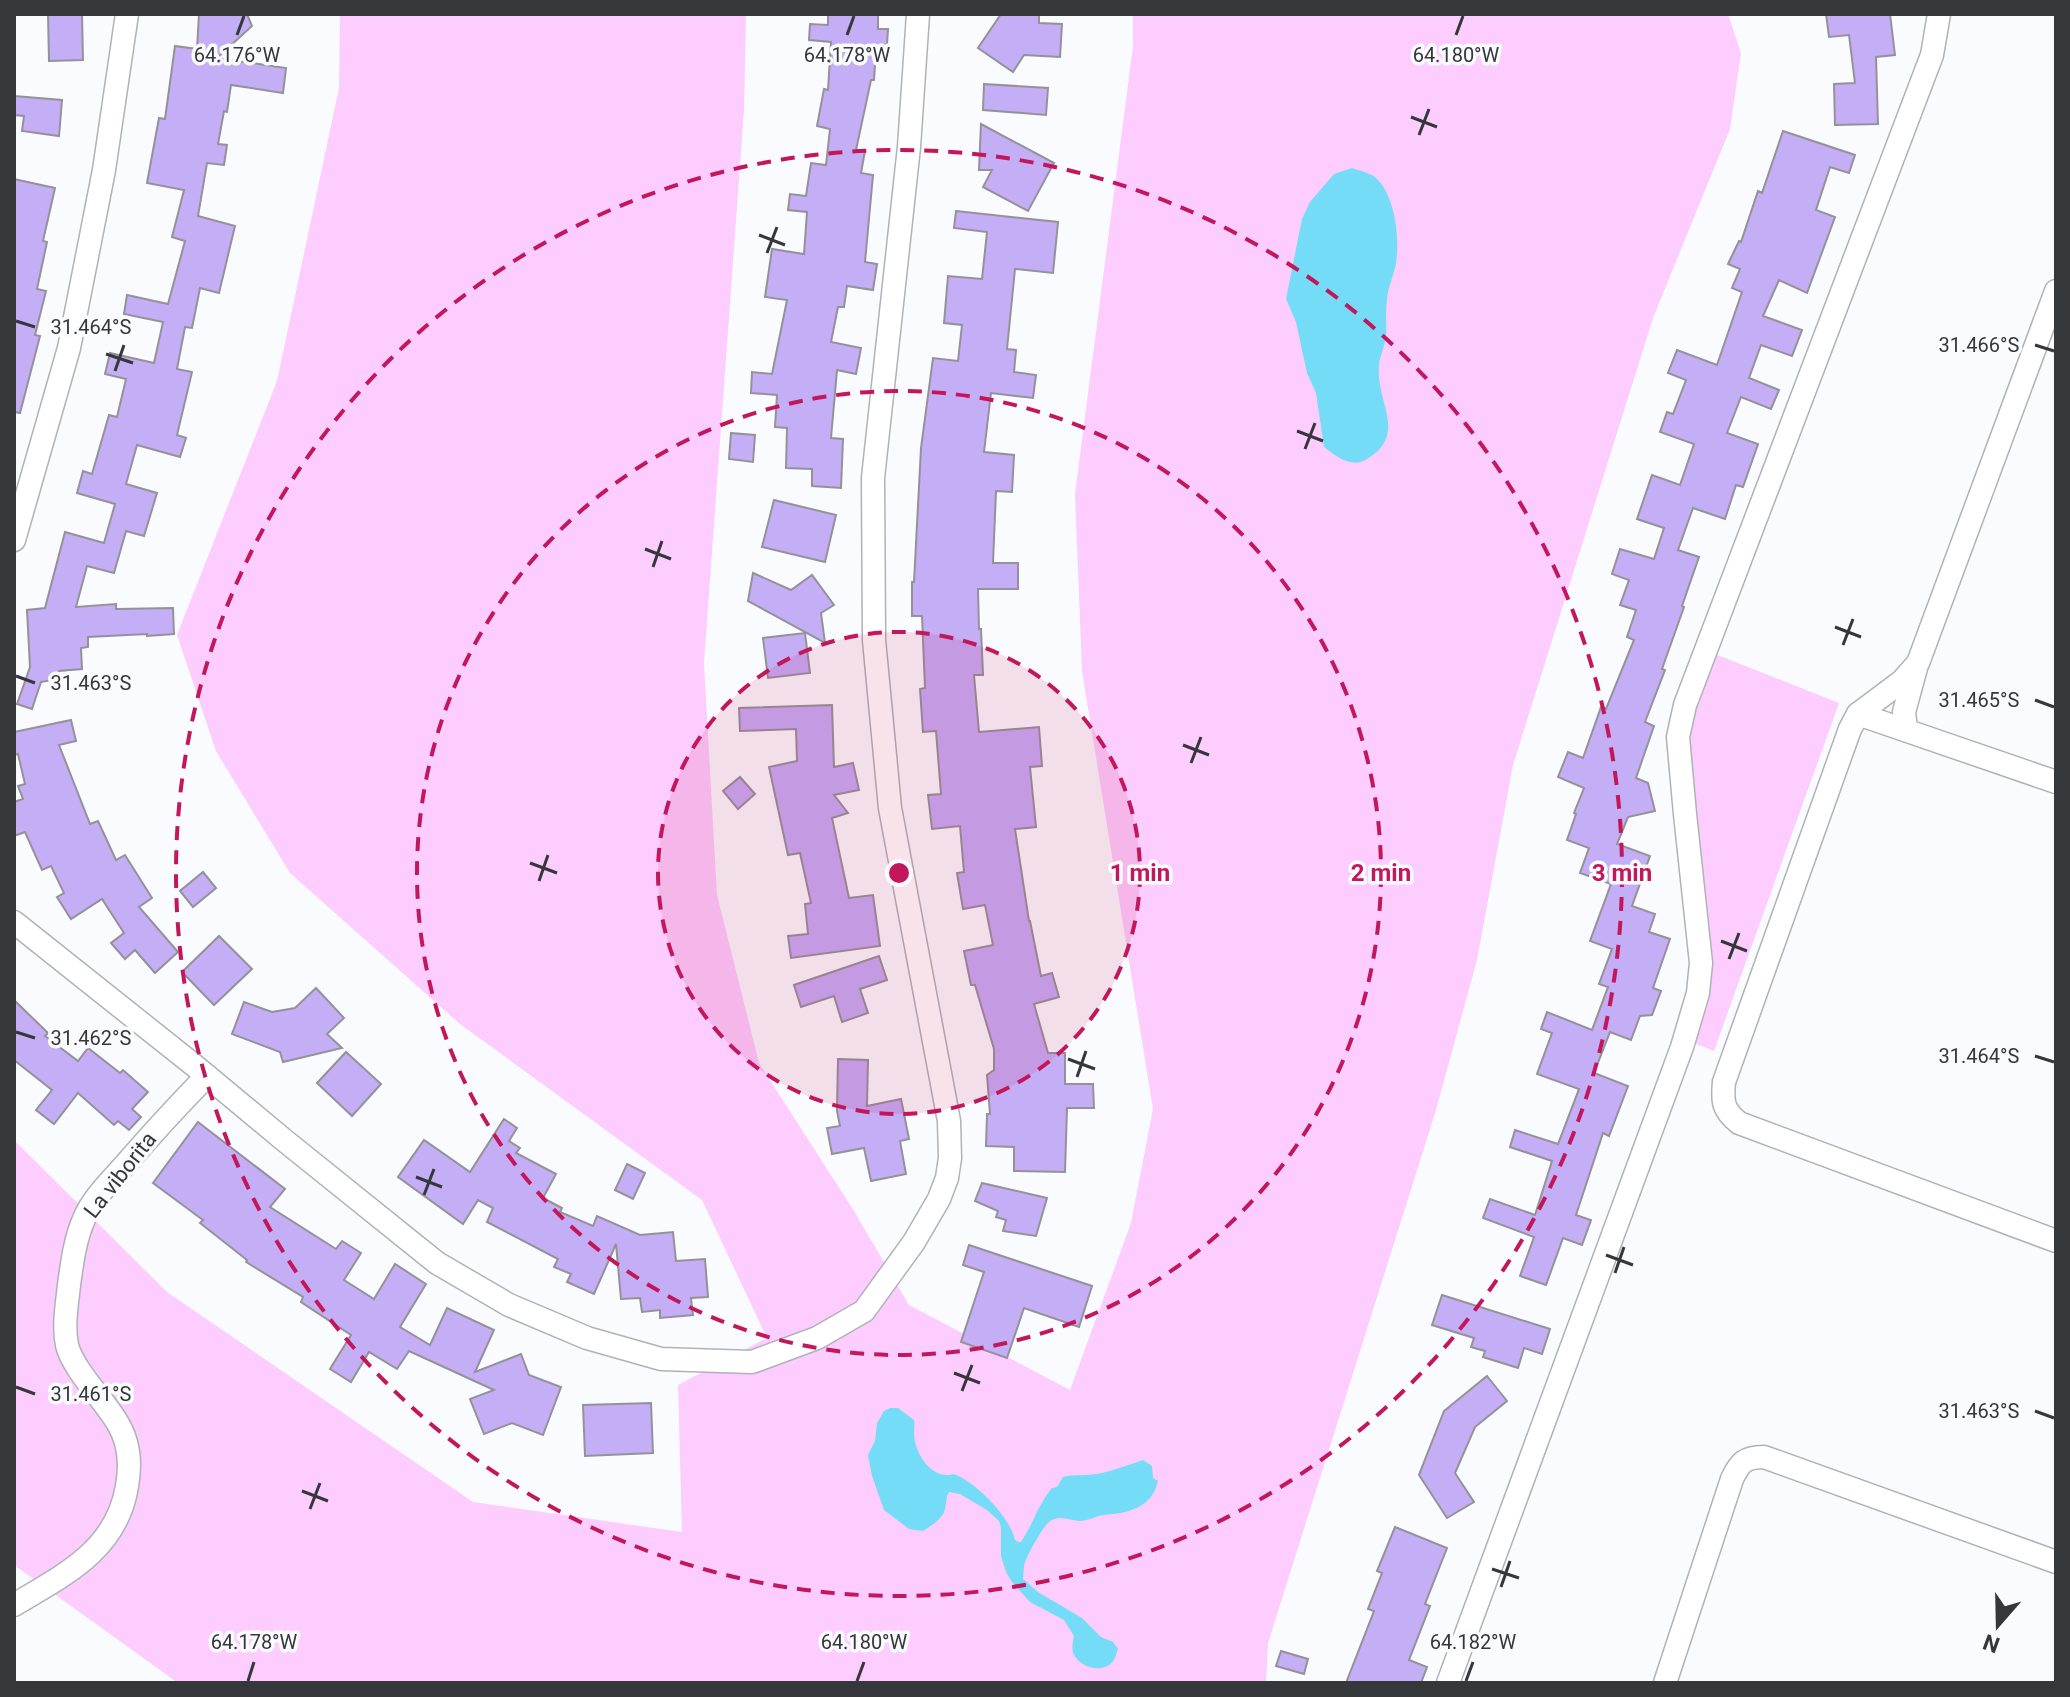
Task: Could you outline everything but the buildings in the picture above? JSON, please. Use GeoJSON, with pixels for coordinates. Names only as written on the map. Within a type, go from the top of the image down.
{"type":"FeatureCollection","features":[{"type":"Feature","properties":{"kind":"street"},"geometry":{"type":"LineString","coordinates":[[14,540],[69,348],[104,170],[127,14]]}},
{"type":"Feature","properties":{"kind":"street"},"geometry":{"type":"LineString","coordinates":[[14,922],[437,1263],[509,1305],[587,1338],[661,1359],[752,1362],[817,1338],[864,1311],[914,1242],[939,1199],[950,1158],[949,1121],[890,808],[874,640],[873,478],[909,147],[918,14]]}},
{"type":"Feature","properties":{"kind":"street"},"geometry":{"type":"LineString","coordinates":[[1448,1683],[1682,1047],[1698,993],[1701,963],[1678,737],[1685,705],[1932,55],[1939,14]]}},
{"type":"Feature","properties":{"kind":"street"},"geometry":{"type":"LineString","coordinates":[[1906,729],[1904,712],[1918,663],[2056,291]]}},
{"type":"Feature","properties":{"kind":"street"},"geometry":{"type":"LineString","coordinates":[[1918,663],[1902,681],[1858,714],[1850,729],[1729,1067],[1722,1099],[1729,1115],[1739,1123],[2056,1241]]}},
{"type":"Feature","properties":{"kind":"street"},"geometry":{"type":"LineString","coordinates":[[1858,714],[2056,782]]}},
{"type":"Feature","properties":{"kind":"street","name":"La viborita"},"geometry":{"type":"LineString","coordinates":[[14,1605],[91,1555],[110,1533],[125,1501],[129,1451],[124,1437],[67,1347],[66,1311],[74,1253],[84,1219],[101,1192],[157,1127],[207,1076]]}},
{"type":"Feature","properties":{"kind":"street"},"geometry":{"type":"LineString","coordinates":[[1665,1683],[1732,1479],[1738,1466],[1749,1457],[1764,1457],[2056,1562]]}},
{"type":"Feature","properties":{"kind":"shaded area"},"geometry":{"type":"Polygon","coordinates":[[[340,14],[746,14],[744,110],[704,663],[717,895],[759,1063],[854,1211],[909,1305],[1070,1390],[1131,1223],[1153,1109],[1082,671],[1075,494],[1133,46],[1133,14],[1728,14],[1741,53],[1730,129],[1653,318],[1513,765],[1477,960],[1436,1110],[1268,1643],[1266,1683],[178,1683],[14,1565],[14,1140],[167,1292],[473,1502],[682,1532],[678,1385],[767,1338],[702,1200],[460,1024],[290,873],[216,751],[177,635],[277,381],[339,88],[340,14]]]}},
{"type":"Feature","properties":{"kind":"shaded area"},"geometry":{"type":"Polygon","coordinates":[[[1705,650],[1839,703],[1714,1051],[1684,1039],[1698,993],[1685,705],[1705,650]]]}},
{"type":"Feature","properties":{"kind":"water"},"geometry":{"type":"Polygon","coordinates":[[[1352,168],[1372,175],[1382,185],[1391,205],[1397,241],[1396,263],[1386,304],[1386,336],[1379,365],[1387,416],[1386,439],[1367,459],[1355,463],[1324,447],[1316,393],[1307,373],[1296,322],[1286,299],[1302,219],[1310,202],[1334,174],[1352,168]]]}},
{"type":"Feature","properties":{"kind":"water"},"geometry":{"type":"Polygon","coordinates":[[[898,1408],[914,1420],[917,1449],[926,1464],[938,1473],[963,1478],[982,1492],[1019,1542],[1047,1494],[1057,1487],[1063,1477],[1103,1473],[1143,1460],[1152,1466],[1153,1478],[1158,1481],[1145,1503],[1122,1513],[1086,1520],[1052,1520],[1040,1534],[1024,1564],[1023,1579],[1038,1592],[1082,1618],[1101,1637],[1113,1642],[1118,1649],[1109,1665],[1093,1668],[1077,1660],[1073,1650],[1074,1636],[1064,1620],[1030,1602],[1012,1582],[1001,1556],[999,1521],[987,1510],[960,1494],[949,1492],[942,1515],[923,1531],[909,1529],[884,1510],[868,1455],[875,1441],[877,1423],[884,1411],[898,1408]]]}}]}
